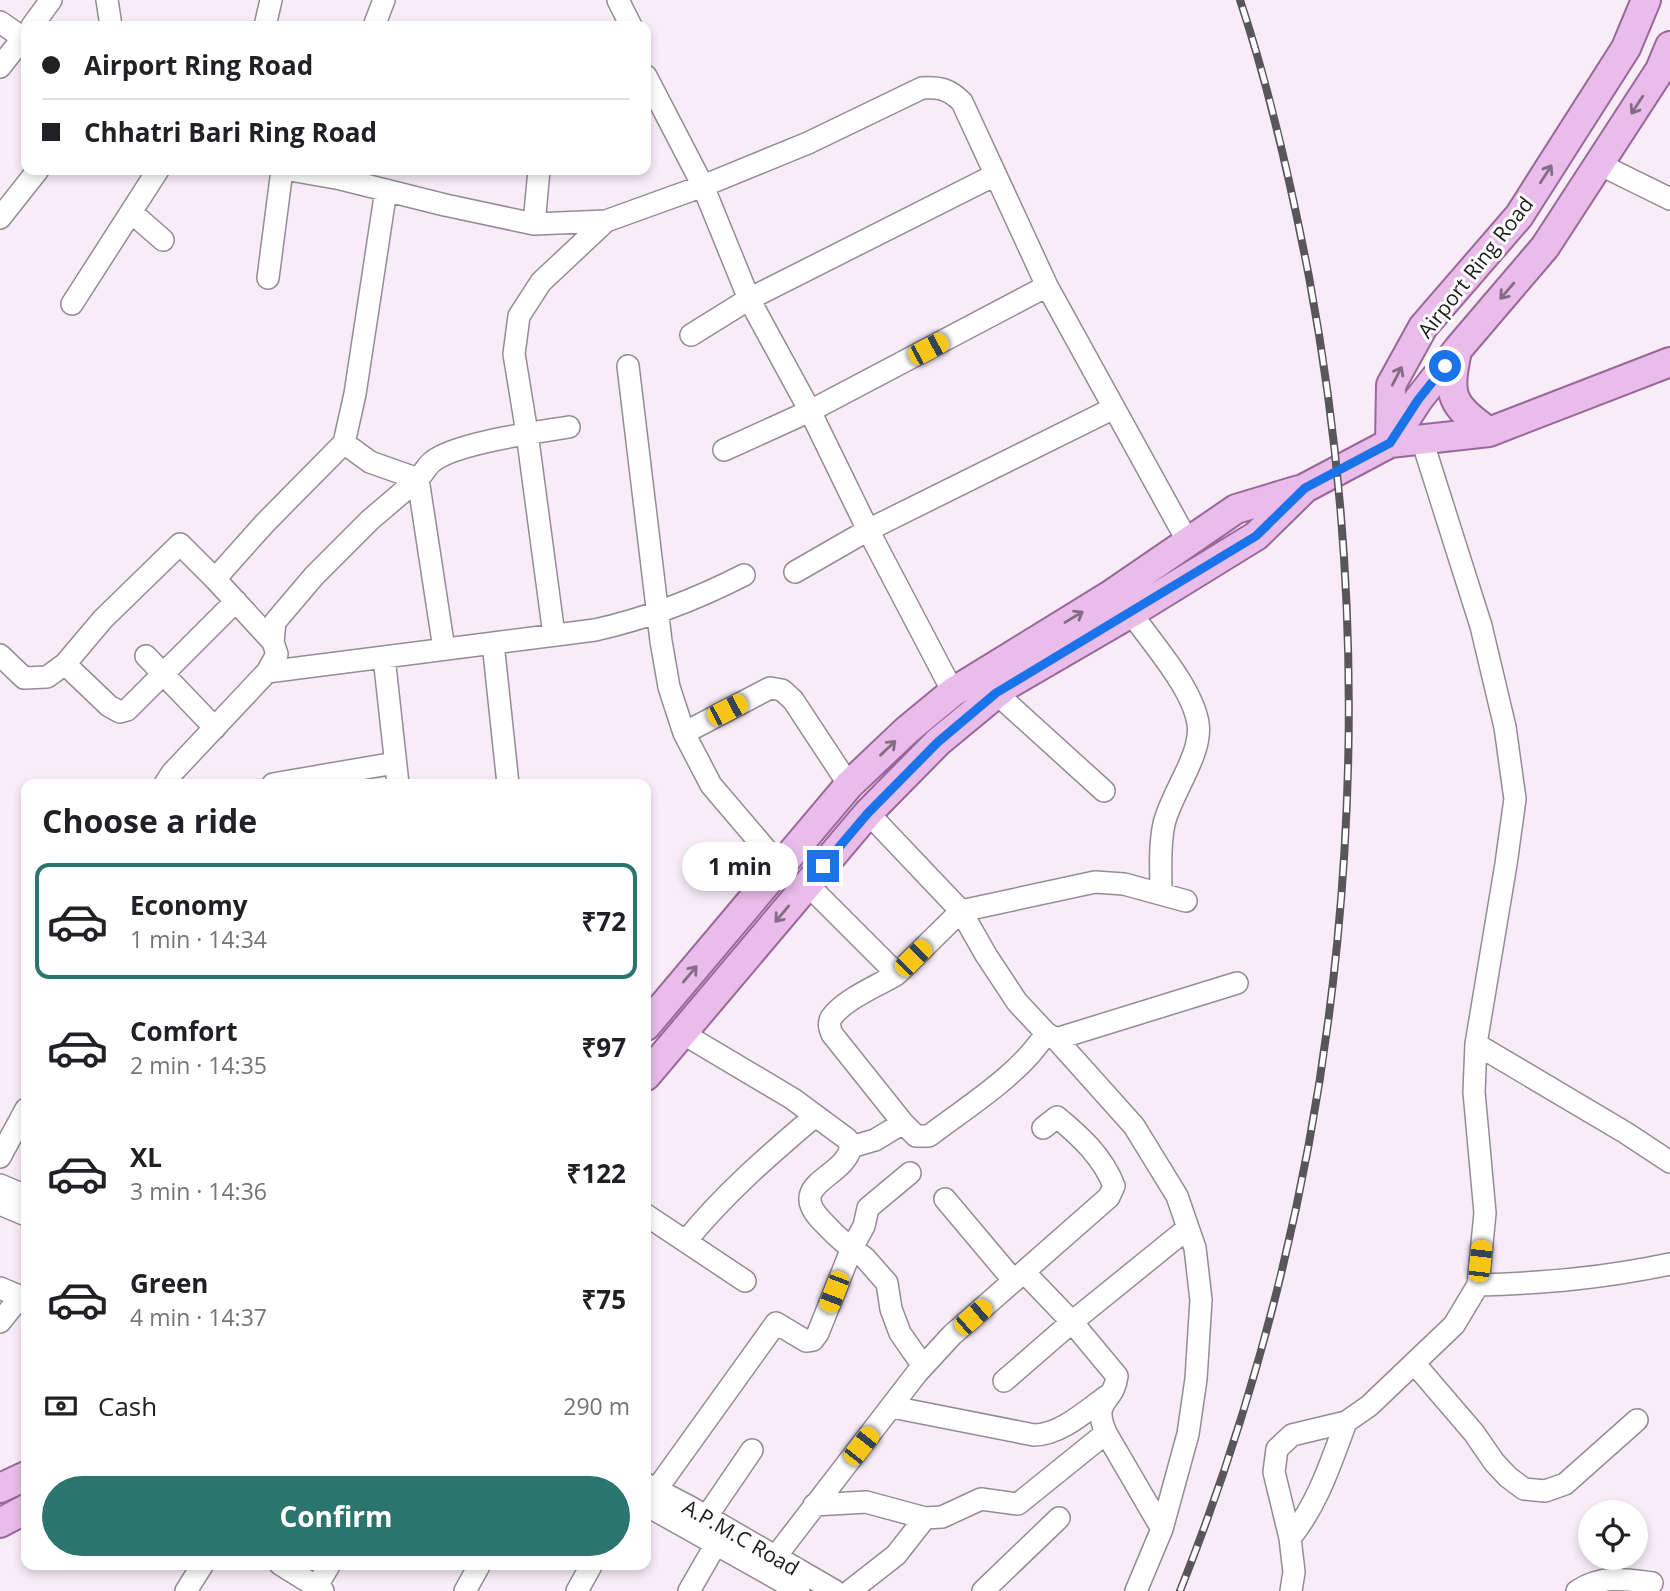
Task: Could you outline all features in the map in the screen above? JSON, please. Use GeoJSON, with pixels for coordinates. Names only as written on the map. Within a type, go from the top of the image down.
{"type":"FeatureCollection","features":[{"type":"Feature","properties":{"kind":"main road","name":"Airport Ring Road"},"geometry":{"type":"LineString","coordinates":[[1390,443],[1391,385],[1423,327],[1519,216],[1626,48],[1646,0]]}},
{"type":"Feature","properties":{"kind":"main road","name":"Airport Ring Road"},"geometry":{"type":"LineString","coordinates":[[1390,443],[1418,400],[1458,349],[1545,247],[1660,70],[1670,46]]}},
{"type":"Feature","properties":{"kind":"main road","name":"Airport Ring Road"},"geometry":{"type":"LineString","coordinates":[[1458,349],[1452,394],[1466,416],[1489,432]]}},
{"type":"Feature","properties":{"kind":"main road"},"geometry":{"type":"LineString","coordinates":[[651,1016],[849,785],[907,730],[953,692],[1109,596],[1236,509],[1305,488],[1390,443],[1489,432],[1670,362]]}},
{"type":"Feature","properties":{"kind":"main road"},"geometry":{"type":"LineString","coordinates":[[651,1070],[868,813],[938,742],[996,693],[1256,536],[1305,488]]}},
{"type":"Feature","properties":{"kind":"main road"},"geometry":{"type":"LineString","coordinates":[[0,1488],[21,1478]]}},
{"type":"Feature","properties":{"kind":"main road"},"geometry":{"type":"LineString","coordinates":[[0,1523],[21,1511]]}},
{"type":"Feature","properties":{"kind":"street"},"geometry":{"type":"LineString","coordinates":[[37,21],[51,0]]}},
{"type":"Feature","properties":{"kind":"street"},"geometry":{"type":"LineString","coordinates":[[107,0],[110,21]]}},
{"type":"Feature","properties":{"kind":"street"},"geometry":{"type":"LineString","coordinates":[[266,21],[271,0]]}},
{"type":"Feature","properties":{"kind":"street"},"geometry":{"type":"LineString","coordinates":[[376,21],[384,0]]}},
{"type":"Feature","properties":{"kind":"street"},"geometry":{"type":"LineString","coordinates":[[618,0],[628,21]]}},
{"type":"Feature","properties":{"kind":"street"},"geometry":{"type":"LineString","coordinates":[[0,22],[21,32]]}},
{"type":"Feature","properties":{"kind":"street"},"geometry":{"type":"LineString","coordinates":[[0,67],[21,42]]}},
{"type":"Feature","properties":{"kind":"street"},"geometry":{"type":"LineString","coordinates":[[651,86],[703,186],[750,299],[953,692]]}},
{"type":"Feature","properties":{"kind":"street"},"geometry":{"type":"LineString","coordinates":[[345,175],[386,190],[534,224],[606,221],[703,186],[808,143],[922,88],[938,87],[951,91],[962,102],[1047,286],[1188,542]]}},
{"type":"Feature","properties":{"kind":"street"},"geometry":{"type":"LineString","coordinates":[[1599,164],[1670,199]]}},
{"type":"Feature","properties":{"kind":"street"},"geometry":{"type":"LineString","coordinates":[[0,218],[34,175]]}},
{"type":"Feature","properties":{"kind":"street"},"geometry":{"type":"LineString","coordinates":[[72,304],[155,175]]}},
{"type":"Feature","properties":{"kind":"street"},"geometry":{"type":"LineString","coordinates":[[268,278],[281,175]]}},
{"type":"Feature","properties":{"kind":"street"},"geometry":{"type":"LineString","coordinates":[[534,224],[539,175]]}},
{"type":"Feature","properties":{"kind":"street"},"geometry":{"type":"LineString","coordinates":[[691,335],[750,299],[995,175]]}},
{"type":"Feature","properties":{"kind":"street"},"geometry":{"type":"LineString","coordinates":[[215,579],[265,523],[344,443],[355,394],[386,190]]}},
{"type":"Feature","properties":{"kind":"street"},"geometry":{"type":"LineString","coordinates":[[131,212],[163,240]]}},
{"type":"Feature","properties":{"kind":"street"},"geometry":{"type":"LineString","coordinates":[[554,635],[514,355],[519,316],[541,282],[606,221]]}},
{"type":"Feature","properties":{"kind":"street"},"geometry":{"type":"LineString","coordinates":[[724,450],[810,411],[1047,286]]}},
{"type":"Feature","properties":{"kind":"street"},"geometry":{"type":"LineString","coordinates":[[628,366],[669,687],[684,733],[711,785],[780,866]]}},
{"type":"Feature","properties":{"kind":"street"},"geometry":{"type":"LineString","coordinates":[[795,572],[868,530],[1114,408]]}},
{"type":"Feature","properties":{"kind":"street"},"geometry":{"type":"LineString","coordinates":[[273,642],[275,622],[314,576],[370,520],[418,479],[431,462],[449,451],[527,433],[569,427]]}},
{"type":"Feature","properties":{"kind":"street"},"geometry":{"type":"LineString","coordinates":[[1291,1591],[1294,1572],[1290,1538],[1274,1472],[1277,1449],[1292,1435],[1346,1422],[1369,1406],[1454,1325],[1478,1285],[1485,1213],[1474,1092],[1476,1044],[1515,799],[1505,727],[1480,626],[1422,440]]}},
{"type":"Feature","properties":{"kind":"street"},"geometry":{"type":"LineString","coordinates":[[344,443],[370,462],[418,479]]}},
{"type":"Feature","properties":{"kind":"street"},"geometry":{"type":"LineString","coordinates":[[418,479],[444,649]]}},
{"type":"Feature","properties":{"kind":"street"},"geometry":{"type":"LineString","coordinates":[[0,655],[24,678],[47,677],[65,664],[103,619],[180,544],[273,642],[277,654],[267,673],[215,728],[174,779]]}},
{"type":"Feature","properties":{"kind":"street"},"geometry":{"type":"LineString","coordinates":[[267,673],[616,625],[695,600],[744,575]]}},
{"type":"Feature","properties":{"kind":"street"},"geometry":{"type":"LineString","coordinates":[[65,664],[120,712],[134,705],[236,601]]}},
{"type":"Feature","properties":{"kind":"street"},"geometry":{"type":"LineString","coordinates":[[1131,613],[1190,699],[1198,723],[1197,744],[1174,794],[1164,825],[1161,894]]}},
{"type":"Feature","properties":{"kind":"street"},"geometry":{"type":"LineString","coordinates":[[493,643],[507,779]]}},
{"type":"Feature","properties":{"kind":"street"},"geometry":{"type":"LineString","coordinates":[[146,656],[215,728]]}},
{"type":"Feature","properties":{"kind":"street"},"geometry":{"type":"LineString","coordinates":[[333,779],[396,774],[384,657]]}},
{"type":"Feature","properties":{"kind":"street"},"geometry":{"type":"LineString","coordinates":[[684,733],[770,688],[782,690],[793,700],[849,785]]}},
{"type":"Feature","properties":{"kind":"street"},"geometry":{"type":"LineString","coordinates":[[996,693],[1104,791]]}},
{"type":"Feature","properties":{"kind":"street"},"geometry":{"type":"LineString","coordinates":[[868,813],[961,911],[1017,1002],[1133,1126],[1177,1196],[1195,1248],[1201,1300],[1196,1379],[1188,1434],[1162,1529],[1136,1591]]}},
{"type":"Feature","properties":{"kind":"street"},"geometry":{"type":"LineString","coordinates":[[1186,901],[1124,884],[1096,882],[961,911],[897,974],[851,1000],[831,1018],[829,1026],[832,1034],[903,1123],[916,1136],[929,1136],[1028,1058],[1051,1036],[1237,983]]}},
{"type":"Feature","properties":{"kind":"street"},"geometry":{"type":"LineString","coordinates":[[807,884],[897,974]]}},
{"type":"Feature","properties":{"kind":"street"},"geometry":{"type":"LineString","coordinates":[[682,1033],[768,1083],[815,1115],[846,1139],[852,1147]]}},
{"type":"Feature","properties":{"kind":"street"},"geometry":{"type":"LineString","coordinates":[[1476,1044],[1626,1133],[1670,1163]]}},
{"type":"Feature","properties":{"kind":"street"},"geometry":{"type":"LineString","coordinates":[[686,1241],[706,1215],[747,1174],[815,1115]]}},
{"type":"Feature","properties":{"kind":"street"},"geometry":{"type":"LineString","coordinates":[[776,1556],[923,1366],[952,1335],[1109,1197],[1114,1186],[1110,1175],[1083,1138],[1058,1117],[1043,1128]]}},
{"type":"Feature","properties":{"kind":"street"},"geometry":{"type":"LineString","coordinates":[[0,1157],[21,1118]]}},
{"type":"Feature","properties":{"kind":"street"},"geometry":{"type":"LineString","coordinates":[[852,1147],[874,1140],[903,1123]]}},
{"type":"Feature","properties":{"kind":"street"},"geometry":{"type":"LineString","coordinates":[[852,1147],[849,1156],[812,1189],[808,1201],[812,1211],[841,1241],[880,1272],[887,1283],[891,1309],[900,1333],[923,1366]]}},
{"type":"Feature","properties":{"kind":"street"},"geometry":{"type":"LineString","coordinates":[[651,1490],[776,1323],[806,1341],[813,1340],[864,1226],[868,1208],[910,1173]]}},
{"type":"Feature","properties":{"kind":"street"},"geometry":{"type":"LineString","coordinates":[[0,1185],[21,1194]]}},
{"type":"Feature","properties":{"kind":"street"},"geometry":{"type":"LineString","coordinates":[[945,1199],[1019,1277],[1072,1322],[1116,1376],[1116,1385],[1100,1409],[1100,1419],[1105,1433],[1162,1529]]}},
{"type":"Feature","properties":{"kind":"street"},"geometry":{"type":"LineString","coordinates":[[0,1204],[21,1213]]}},
{"type":"Feature","properties":{"kind":"street"},"geometry":{"type":"LineString","coordinates":[[651,1218],[745,1280]]}},
{"type":"Feature","properties":{"kind":"street"},"geometry":{"type":"LineString","coordinates":[[1004,1381],[1188,1228]]}},
{"type":"Feature","properties":{"kind":"street"},"geometry":{"type":"LineString","coordinates":[[1478,1285],[1553,1283],[1619,1275],[1670,1264]]}},
{"type":"Feature","properties":{"kind":"street"},"geometry":{"type":"LineString","coordinates":[[0,1288],[21,1297]]}},
{"type":"Feature","properties":{"kind":"street"},"geometry":{"type":"LineString","coordinates":[[0,1322],[21,1300]]}},
{"type":"Feature","properties":{"kind":"street"},"geometry":{"type":"LineString","coordinates":[[1414,1363],[1501,1469],[1524,1489],[1545,1491],[1565,1484],[1637,1420]]}},
{"type":"Feature","properties":{"kind":"street"},"geometry":{"type":"LineString","coordinates":[[892,1407],[1045,1435],[1108,1396]]}},
{"type":"Feature","properties":{"kind":"street"},"geometry":{"type":"LineString","coordinates":[[1290,1538],[1316,1499],[1346,1422]]}},
{"type":"Feature","properties":{"kind":"street"},"geometry":{"type":"LineString","coordinates":[[814,1506],[866,1502],[925,1518],[942,1517],[981,1499],[1018,1504],[1105,1433]]}},
{"type":"Feature","properties":{"kind":"street"},"geometry":{"type":"LineString","coordinates":[[706,1516],[752,1450]]}},
{"type":"Feature","properties":{"kind":"street","name":"A.P.M.C Road"},"geometry":{"type":"LineString","coordinates":[[651,1494],[706,1516],[835,1591]]}},
{"type":"Feature","properties":{"kind":"street","name":"A.P.M.C Road"},"geometry":{"type":"LineString","coordinates":[[651,1495],[716,1544],[799,1591]]}},
{"type":"Feature","properties":{"kind":"street"},"geometry":{"type":"LineString","coordinates":[[849,1591],[896,1555],[925,1518]]}},
{"type":"Feature","properties":{"kind":"street"},"geometry":{"type":"LineString","coordinates":[[983,1591],[1059,1518]]}},
{"type":"Feature","properties":{"kind":"street"},"geometry":{"type":"LineString","coordinates":[[690,1591],[716,1544]]}},
{"type":"Feature","properties":{"kind":"street"},"geometry":{"type":"LineString","coordinates":[[186,1591],[200,1570]]}},
{"type":"Feature","properties":{"kind":"street"},"geometry":{"type":"LineString","coordinates":[[289,1570],[318,1590],[327,1570]]}},
{"type":"Feature","properties":{"kind":"street"},"geometry":{"type":"LineString","coordinates":[[465,1591],[477,1570]]}},
{"type":"Feature","properties":{"kind":"street"},"geometry":{"type":"LineString","coordinates":[[578,1591],[589,1570]]}},
{"type":"Feature","properties":{"kind":"street"},"geometry":{"type":"LineString","coordinates":[[1577,1591],[1599,1580],[1619,1578],[1652,1583]]}},
{"type":"Feature","properties":{"kind":"railway"},"geometry":{"type":"LineString","coordinates":[[1180,1591],[1236,1433],[1281,1272],[1315,1109],[1337,943],[1348,777],[1347,610],[1334,443],[1309,277],[1295,207],[1270,103],[1240,0]]}},
{"type":"Feature","properties":{"kind":"route"},"geometry":{"type":"LineString","coordinates":[[823,866],[868,813],[938,742],[996,693],[1256,536],[1305,488],[1390,443],[1418,400],[1445,366]]}}]}
